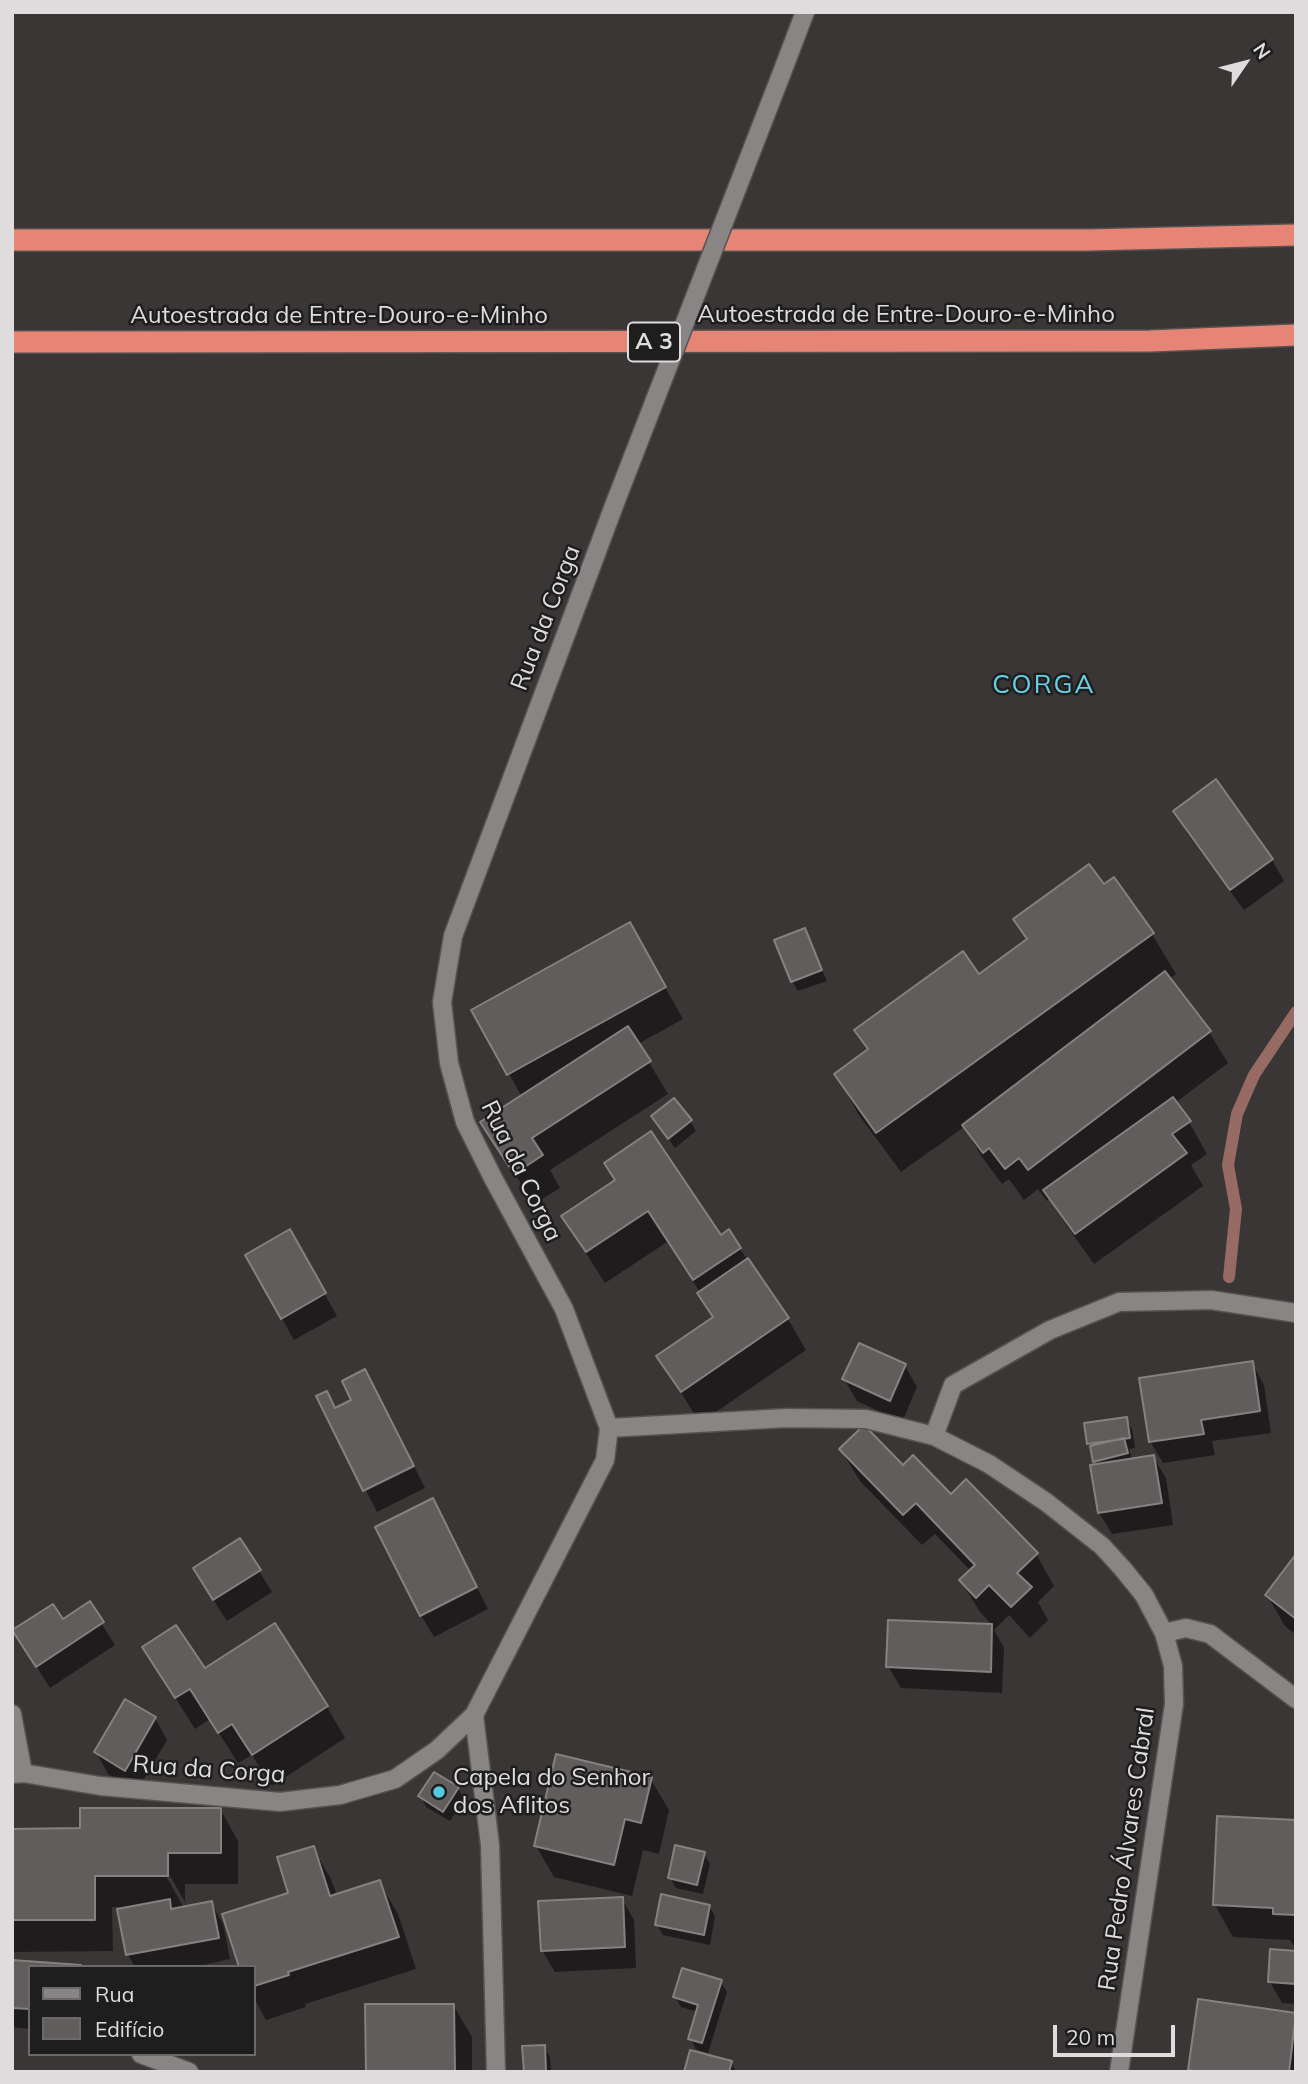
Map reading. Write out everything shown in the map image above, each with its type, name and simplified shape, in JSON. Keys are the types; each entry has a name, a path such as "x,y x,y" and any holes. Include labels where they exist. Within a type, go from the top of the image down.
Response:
{"highway":[{"path":"12,240 1088,240 1296,235"},
{"name":"Autoestrada de Entre-Douro-e-Minho","path":"12,342 1150,341 1296,335"}],"street":[{"name":"Rua da Corga","path":"18,1773 100,1786 280,1802 340,1795 395,1779 437,1750 474,1714 605,1460 609,1428 564,1308 465,1122 449,1063 442,1002 453,936 615,503 805,12"},
{"path":"934,1436 953,1385 1049,1330 1119,1302 1211,1300 1296,1313"},
{"name":"Rua Pedro Álvares Cabral","path":"609,1428 787,1418 866,1419 934,1436 989,1464 1046,1503 1102,1546 1144,1595 1164,1633 1173,1666 1174,1704 1119,2072"},
{"path":"1164,1633 1186,1628 1210,1634 1296,1699"},
{"path":"12,1714 18,1773"},
{"path":"474,1714 490,1845 496,2072"},
{"path":"146,2056 189,2072"}],"building":[{"path":"1216,779 1273,859 1230,890 1173,811"},
{"path":"1089,864 1104,884 1114,877 1154,933 876,1133 834,1074 868,1049 854,1030 963,951 979,974 1027,939 1013,919"},
{"path":"630,922 666,987 507,1075 471,1010"},
{"path":"805,928 822,970 791,982 774,940"},
{"path":"1165,971 1211,1031 1028,1170 1019,1158 1005,1169 989,1148 983,1153 962,1125"},
{"path":"628,1026 651,1061 532,1138 543,1155 514,1174 480,1122"},
{"path":"1173,1097 1191,1121 1172,1134 1187,1153 1075,1234 1043,1190"},
{"path":"674,1098 692,1120 668,1139 651,1116"},
{"path":"651,1131 721,1235 729,1229 741,1248 693,1280 648,1211 586,1252 561,1216 615,1180 604,1163"},
{"path":"290,1229 326,1293 281,1319 245,1255"},
{"path":"748,1258 789,1318 681,1392 656,1356 713,1317 697,1293"},
{"path":"859,1343 906,1364 890,1401 842,1379"},
{"path":"1253,1361 1260,1411 1201,1420 1204,1434 1149,1442 1139,1378"},
{"path":"365,1369 414,1466 363,1491 316,1396 327,1391 335,1408 351,1400 342,1381"},
{"path":"1127,1417 1130,1438 1087,1444 1084,1423"},
{"path":"864,1425 903,1465 913,1455 951,1494 966,1479 1038,1553 1017,1573 1032,1587 1011,1607 989,1585 976,1598 959,1580 975,1565 916,1503 903,1515 839,1449"},
{"path":"1124,1438 1128,1453 1093,1462 1090,1446"},
{"path":"1154,1455 1162,1503 1098,1513 1090,1465"},
{"path":"433,1498 477,1587 420,1616 375,1527"},
{"path":"240,1538 261,1570 213,1600 193,1568"},
{"path":"1296,1554 1296,1619 1265,1595"},
{"path":"90,1601 104,1622 36,1667 12,1630 53,1604 63,1619"},
{"path":"888,1620 992,1624 991,1672 886,1667"},
{"path":"275,1623 328,1706 252,1755 232,1724 218,1733 190,1689 175,1698 142,1647 176,1625 205,1668"},
{"path":"125,1699 156,1717 125,1771 94,1752"},
{"path":"556,1754 652,1777 641,1823 625,1819 614,1865 534,1846"},
{"name":"Capela do Senhor dos Aflitos","path":"434,1772 459,1787 443,1812 418,1796"},
{"path":"80,1808 221,1808 221,1853 168,1853 168,1876 95,1876 95,1920 12,1920 12,1829 80,1828"},
{"path":"1217,1816 1296,1820 1296,1915 1273,1914 1273,1908 1213,1905"},
{"path":"675,1845 705,1852 697,1885 668,1878"},
{"path":"314,1846 330,1896 380,1880 399,1937 288,1972 289,1975 256,1985 256,1965 238,1965 222,1914 288,1893 277,1857"},
{"path":"661,1894 710,1905 704,1935 655,1925"},
{"path":"623,1897 625,1947 541,1951 538,1901"},
{"path":"170,1899 171,1909 212,1901 219,1938 126,1955 117,1909"},
{"path":"1270,1949 1296,1951 1296,1984 1268,1982"},
{"path":"12,1960 81,1965 28,1965 28,2009 12,2008"},
{"path":"682,1968 722,1980 702,2043 688,2039 698,2005 673,1997"},
{"path":"1198,1999 1296,2013 1289,2072 1188,2070"},
{"path":"365,2004 454,2004 455,2072 366,2072"},
{"path":"545,2045 546,2071 524,2072 522,2046"},
{"path":"690,2050 732,2061 729,2072 684,2072"}],"waterway":[{"path":"1229,1277 1236,1209 1228,1165 1237,1114 1254,1075 1296,1012"}],"place":[{"name":"Capela do Senhor dos Aflitos","path":"439,1792"}],"district":[{"name":"CORGA","path":"1044,685"}]}
